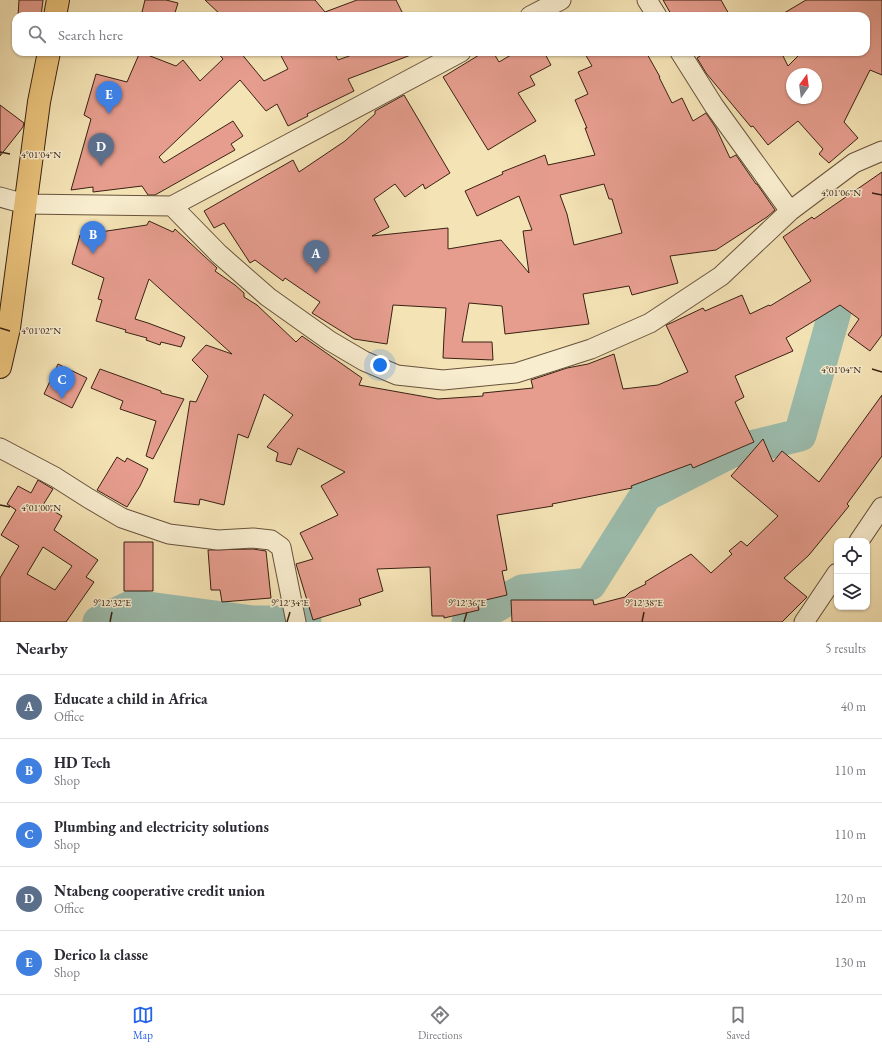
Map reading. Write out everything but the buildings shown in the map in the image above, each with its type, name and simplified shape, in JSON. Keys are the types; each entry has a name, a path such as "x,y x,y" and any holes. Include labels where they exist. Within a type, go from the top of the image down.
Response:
{"highway":[{"path":"56,12 58,0"},
{"path":"0,367 9,328 39,102 48,56"}],"street":[{"path":"538,12 560,0"},
{"path":"646,0 654,12"},
{"path":"0,197 25,204 172,206 453,56"},
{"path":"683,56 714,106 790,211"},
{"path":"172,206 219,254 268,297 330,341 364,361 397,375 443,380 516,373 591,349 650,323 721,276 790,211 854,163 882,151"},
{"path":"0,448 55,476 122,518 169,534 218,540 253,538 270,540 281,547 296,621"},
{"path":"861,538 882,507"},
{"path":"804,622 836,574"}],"waterway":[{"path":"468,622 522,591 590,584 646,495 730,452 800,435 843,283 882,261"},
{"path":"99,622 133,606 253,622 305,622"}],"place":[{"name":"Derico la classe","path":"109,114"},
{"name":"Ntabeng cooperative credit union","path":"101,166"},
{"name":"HD Tech","path":"93,254"},
{"name":"Educate a child in Africa","path":"316,273"},
{"name":"Plumbing and electricity solutions","path":"62,399"}]}
